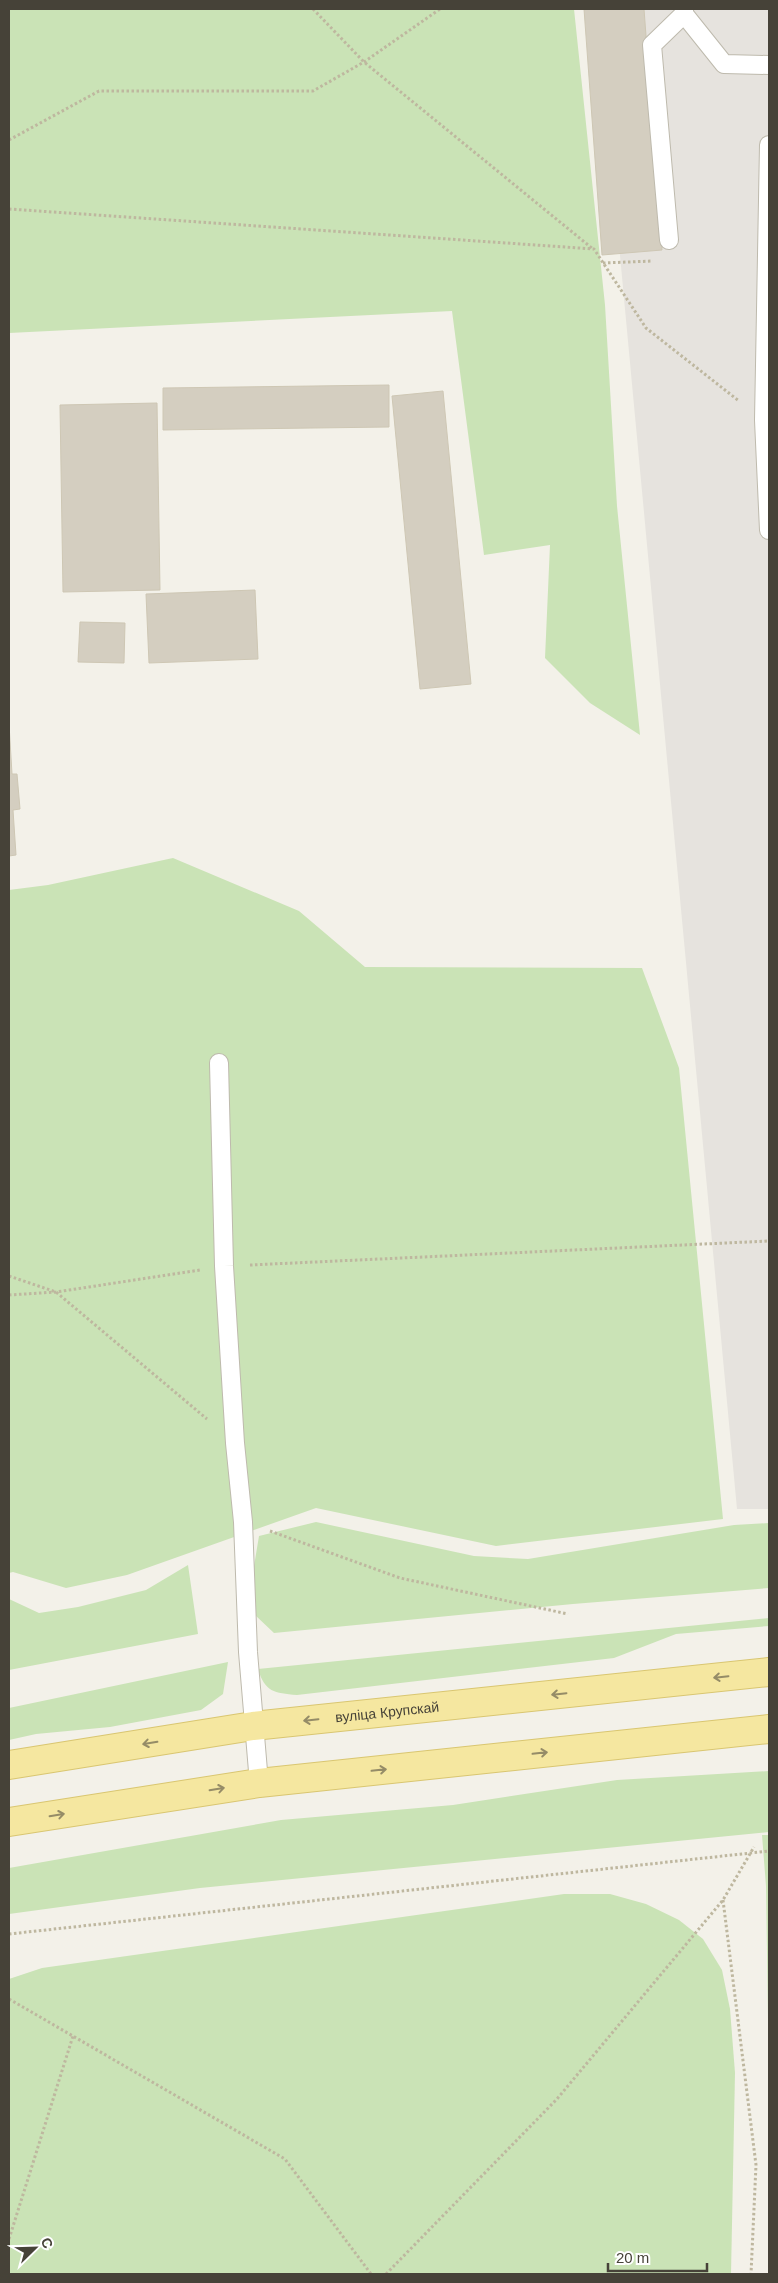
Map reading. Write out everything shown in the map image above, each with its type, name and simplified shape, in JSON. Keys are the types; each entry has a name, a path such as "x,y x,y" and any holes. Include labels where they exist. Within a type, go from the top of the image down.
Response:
{"main road":[{"name":"вуліца Крупскай","path":"9,1766 253,1726 769,1672"},
{"path":"9,1822 260,1782 769,1729"}],"lane":[{"path":"669,240 652,46 684,12 724,64 769,65"},
{"path":"769,144 764,420 769,530"},
{"path":"219,1063 224,1266 235,1443 243,1522 253,1726 260,1782"}],"path":[{"path":"313,9 364,62 594,249 646,328 764,420"},
{"path":"9,140 99,90 314,91 364,62 440,9"},
{"path":"9,209 594,249"},
{"path":"603,263 667,260 669,240"},
{"path":"9,1294 56,1292 224,1266 769,1241"},
{"path":"9,1276 56,1292 235,1443"},
{"path":"243,1522 400,1578 568,1614"},
{"path":"386,2274 557,2099 723,1900 753,1853 754,1848"},
{"path":"9,1934 769,1851"},
{"path":"723,1900 756,2165 752,2274"},
{"path":"9,1999 285,2159 371,2274"},
{"path":"9,2239 73,2036"}],"shaded area":[{"path":"597,9 769,9 769,1509 737,1509"}],"green space":[{"path":"9,9 574,9 605,305 617,506 640,735 590,703 545,658 550,545 484,555 452,311 9,333"},
{"path":"173,858 299,911 365,967 642,968 679,1068 723,1519 496,1546 316,1508 127,1575 66,1588 13,1572 9,1573 9,890 48,885"},
{"path":"316,1522 474,1556 528,1559 734,1525 769,1523 769,1588 573,1604 274,1633 255,1615 253,1572 259,1536"},
{"path":"188,1565 198,1634 9,1670 9,1599 39,1613 78,1607 146,1590"},
{"path":"769,1618 769,1626 676,1634 614,1658 297,1695 276,1692 267,1687 258,1669"},
{"path":"228,1662 223,1694 201,1710 110,1727 36,1734 9,1740 9,1708"},
{"path":"769,1771 769,1832 200,1888 9,1914 9,1868 281,1820 453,1805 617,1780"},
{"path":"762,1835 769,1835 769,2087 766,1886"},
{"path":"564,1894 610,1894 646,1904 679,1920 703,1939 722,1970 730,2009 735,2073 731,2274 9,2274 9,1979 42,1968"}],"building":[{"path":"584,9 644,9 662,250 602,255"},
{"path":"389,385 389,427 163,430 163,388"},
{"path":"443,391 471,684 420,689 392,396"},
{"path":"157,403 160,590 63,592 60,405"},
{"path":"255,590 258,659 149,663 146,594"},
{"path":"80,622 125,623 124,663 78,662"},
{"path":"9,724 12,774 17,774 20,809 13,810 16,855 9,856"}]}
